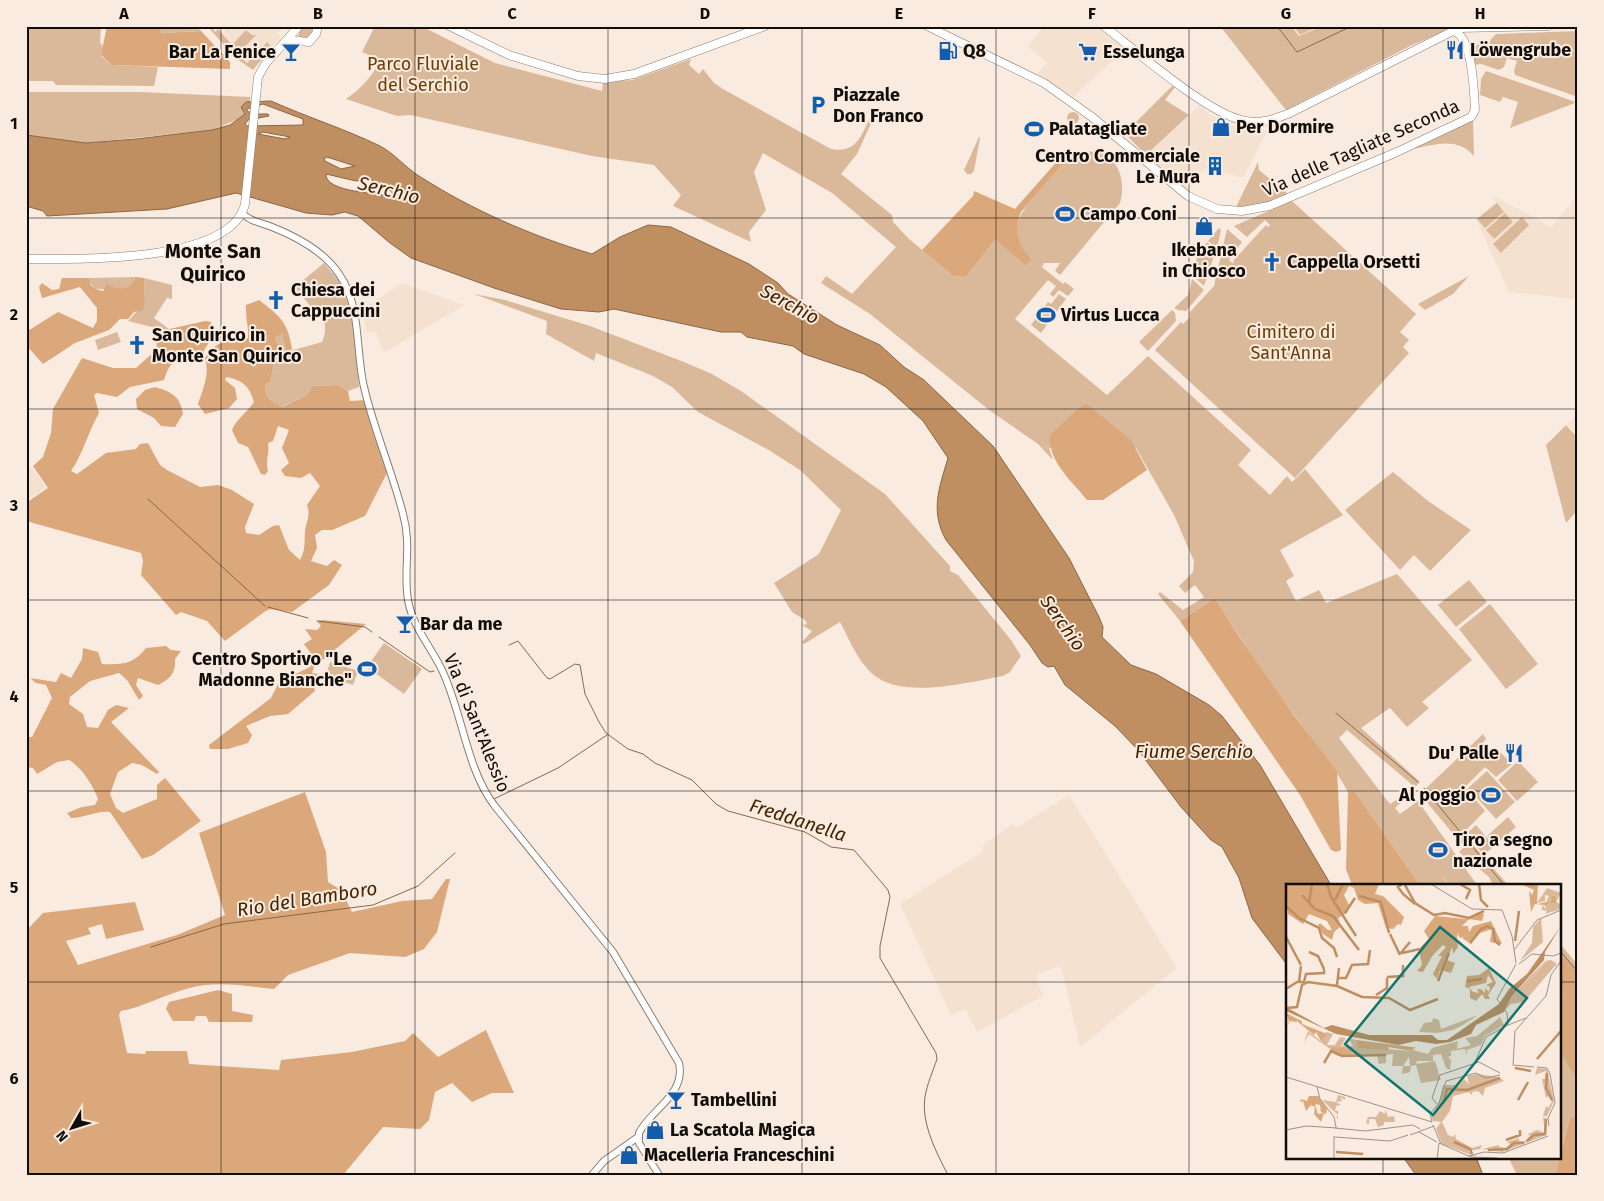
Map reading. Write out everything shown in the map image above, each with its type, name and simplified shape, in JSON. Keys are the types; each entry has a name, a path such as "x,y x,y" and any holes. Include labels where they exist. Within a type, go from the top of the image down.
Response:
{"main road":[{"path":"449,26 500,52 588,78 605,79 627,76 687,56 764,26"},
{"name":"Via delle Tagliate Seconda","path":"927,26 1004,62 1060,93 1188,196 1209,207 1224,210 1246,210 1269,206 1461,124 1471,117 1475,110 1467,48"},
{"path":"1104,26 1202,100 1230,116 1254,122 1274,119 1290,112 1462,27 1549,26"},
{"path":"287,40 309,42 318,27"},
{"path":"1467,48 1471,32 1484,27"},
{"path":"298,28 298,41"},
{"path":"26,259 119,258 197,245 230,225 242,212 245,199 256,89 261,69 298,28"},
{"path":"1452,31 1461,35 1467,48"}],"street":[{"name":"Via di Sant'Alessio","path":"242,212 255,222 303,242 324,256 333,265 346,285 356,318 364,387 404,514 408,539 408,600 416,623 450,688 480,780 494,805 613,952 679,1063 680,1077 675,1090 641,1128 638,1137"},
{"path":"592,1175 604,1161 638,1137 639,1143 659,1175"}],"shaded area":[{"path":"107,26 158,26 162,33 201,31 230,62 230,69 112,65 101,55"},
{"path":"228,26 286,26 277,33 281,36 272,47 270,43 267,44 248,64 238,54 256,35 232,45 222,36"},
{"path":"1044,26 1097,26 1127,48 1078,92 1075,98 1037,74 1047,63 1028,46"},
{"path":"1200,105 1209,114 1249,132 1267,131 1243,178 1219,171 1214,176 1205,168 1185,189 1146,155"},
{"path":"1060,158 1065,161 1021,212 1017,225 1018,238 1023,249 1032,259 1026,266 995,240 966,277 953,276 922,250 973,196 974,191 1015,209"},
{"path":"1492,195 1551,227 1578,195 1578,299 1509,292 1476,219 1496,202"},
{"path":"135,277 144,278 145,302 142,311 134,312 128,319 120,319 109,330 75,343 43,364 26,345 26,332 58,312 93,328 97,321 97,308 80,287 42,298 39,287 42,283 52,290 59,289 62,278 90,278 91,286 103,291 107,284 120,289 128,287"},
{"path":"402,283 464,305 384,353 376,332 367,333 362,310"},
{"path":"259,300 282,320 288,332 292,349 286,352 282,333 275,338 278,344 270,383 265,384 269,398 282,407 307,395 312,386 338,385 348,391 350,401 367,400 387,473 365,516 332,530 322,530 315,535 317,548 311,561 327,566 334,560 342,565 329,585 292,612 270,609 264,612 225,641 207,621 181,612 176,615 141,575 143,561 141,553 26,521 26,503 48,488 33,466 43,457 51,433 53,409 82,358 113,368 136,368 157,349 156,332 205,321 211,322 211,339 200,357 176,361 169,367 164,380 130,387 117,397 97,393 94,395 99,413 71,471 77,474 106,453 136,449 140,444 148,443 160,465 167,470 200,487 218,485 232,490 254,504 245,527 246,533 259,535 273,526 279,525 289,550 300,560 304,549 308,515 307,505 320,486 310,473 301,478 285,476 281,470 289,463 282,448 289,430 278,426 273,441 268,443 268,471 265,475 261,474 248,447 238,443 232,430 254,402 247,388 241,382 226,377 225,380 235,388 237,399 229,408 205,414 198,404 207,370 205,358 220,343 248,338 246,305"},
{"path":"155,387 171,393 180,403 183,414 175,427 161,426 154,418 137,409 136,399 145,390"},
{"path":"1087,404 1131,440 1147,470 1103,500 1087,500 1062,470 1050,445 1050,435 1079,408"},
{"path":"1578,413 1578,435 1567,424"},
{"path":"31,467 47,488 26,501 26,472"},
{"path":"1215,598 1238,635 1296,718 1337,771 1341,850 1336,852 1331,850 1300,795 1180,621"},
{"path":"317,621 366,624 314,667 312,673 323,675 324,679 313,682 315,691 288,714 270,716 246,726 252,735 248,743 228,749 210,749 209,745 271,698 279,682 310,667 315,659 304,644 312,639 305,629 317,630 321,626"},
{"path":"166,646 171,650 181,651 175,659 173,672 169,678 158,685 138,678 136,685 143,696 139,700 127,680 119,673 90,681 70,697 69,704 83,714 87,727 98,728 108,710 116,705 129,708 111,722 159,772 157,774 142,765 132,763 118,772 110,794 116,808 123,813 157,799 157,785 165,778 201,821 153,855 142,859 110,812 71,818 67,813 82,807 95,805 98,799 86,777 74,763 69,760 57,762 37,774 33,768 26,767 26,737 32,737 52,698 46,685 36,683 30,678 56,682 61,673 71,678 82,659 83,648 98,652 102,664 116,664 132,660 146,648"},
{"path":"305,792 326,852 328,882 341,890 352,912 402,901 432,899 446,879 450,879 437,932 424,949 405,957 350,953 288,975 274,989 230,984 197,986 121,1011 119,1015 127,1053 145,1054 146,1051 187,1051 189,1064 279,1070 281,1060 352,1052 405,1041 413,1033 438,1057 486,1030 514,1093 492,1093 472,1102 452,1083 435,1092 429,1120 420,1129 383,1127 343,1175 26,1175 26,931 43,913 135,902 144,930 106,939 102,924 88,928 91,934 66,941 78,965 177,935 225,915 199,833"},
{"path":"1348,792 1355,792 1419,884 1352,884 1346,869"},
{"path":"1069,795 1177,968 1080,1047 1061,966 1036,975 1043,996 977,1032 965,1009 951,1015 900,904 983,851 983,845 1013,824 1016,828"},
{"path":"1565,957 1578,971 1578,1079 1562,1055 1562,959"},
{"path":"218,990 232,994 232,1011 253,1015 252,1022 209,1022 206,1016 196,1016 194,1021 173,1021 166,1009 169,1002"},
{"path":"1578,1115 1578,1175 1555,1175 1559,1158 1562,1158 1562,1148 1570,1118"}],"green space":[{"path":"26,26 101,26 100,43 103,46 101,56 112,65 158,67 154,86 56,85 53,81 26,81"},
{"path":"158,26 196,26 201,31 162,33"},
{"path":"207,26 211,26 215,32 218,29 232,45 246,30 252,35 256,35 238,54 247,63 267,42 272,47 253,70 237,59"},
{"path":"304,26 314,26 310,38 299,37 299,31"},
{"name":"Parco Fluviale del Serchio","path":"375,26 421,26 495,63 602,91 603,82 632,80 691,59 689,65 699,74 703,69 714,83 723,89 831,149 846,149 852,146 860,138 870,118 873,119 857,154 841,174 892,215 893,222 908,238 953,276 966,277 995,240 1026,266 1032,259 1022,248 1017,238 1019,219 1024,209 1058,167 1069,157 1086,152 1097,152 1106,156 1119,170 1122,180 1120,203 1060,275 1055,271 1060,263 1044,263 1042,267 1063,284 1065,282 1074,289 1068,296 1059,290 1053,297 1050,294 1056,286 1048,280 1015,319 1107,395 1148,356 1251,450 1238,465 1270,495 1287,476 1292,482 1305,469 1343,515 1280,550 1294,576 1286,581 1296,601 1319,590 1326,603 1397,574 1472,660 1422,702 1429,708 1407,727 1390,708 1361,728 1420,782 1415,787 1347,730 1339,738 1390,804 1407,793 1408,796 1395,808 1400,814 1418,801 1476,884 1448,884 1440,873 1447,884 1419,884 1355,792 1348,792 1254,658 1215,598 1180,621 1158,594 1160,592 1183,610 1204,597 1195,585 1185,593 1179,586 1193,572 1194,561 1174,515 1136,448 1049,448 1053,460 1038,444 989,410 870,314 821,283 826,276 852,294 896,247 832,193 763,153 754,172 766,210 749,232 751,242 673,206 681,195 654,165 592,156 411,115 397,116 346,99 366,82 381,60 362,52"},
{"path":"1220,26 1291,26 1299,36 1322,26 1457,26 1410,46 1286,110"},
{"path":"1293,26 1319,26 1300,35"},
{"path":"1578,31 1578,97 1515,75 1514,71 1517,61 1507,58 1504,67 1499,70 1481,64 1473,65 1473,50 1478,44 1483,49 1488,48 1491,39 1496,34"},
{"path":"1486,71 1575,103 1510,128 1518,102 1503,97 1500,102 1480,95 1481,79"},
{"path":"1172,86 1176,86 1165,100 1189,115 1146,155 1126,135 1131,127"},
{"path":"26,92 140,92 250,97 250,102 246,102 245,114 241,118 212,130 86,143 26,135"},
{"path":"1073,112 1079,118 1073,124 1067,118"},
{"path":"1473,119 1474,156 1460,146 1453,144 1437,144 1412,149"},
{"path":"979,137 974,171 971,174 967,174 964,170"},
{"path":"1258,162 1259,170 1289,195 1261,205 1236,207"},
{"name":"Cimitero di Sant'Anna","path":"1292,201 1416,314 1400,332 1409,340 1403,347 1409,353 1295,478 1155,350 1181,322 1183,324 1190,317 1189,313 1214,286 1227,229 1242,242 1229,260 1234,264 1233,261 1266,225 1268,227 1270,225 1265,220 1247,237 1234,226"},
{"path":"1497,203 1504,212 1485,228 1477,219"},
{"path":"1505,213 1513,222 1494,239 1486,230"},
{"path":"1522,217 1529,225 1501,253 1493,244"},
{"path":"1219,228 1221,230 1217,248 1208,241"},
{"path":"1207,242 1216,250 1204,286 1192,275 1197,258"},
{"path":"324,263 341,283 352,315 359,387 348,391 338,385 312,386 307,395 281,407 269,398 265,388 265,384 270,383 278,344 275,338 282,332 286,352 322,342 325,330 321,314 319,310 312,308 295,287"},
{"path":"1469,276 1453,294 1425,310 1418,304"},
{"path":"135,277 134,283 130,288 122,289 94,288 89,281 90,278"},
{"path":"144,278 172,285 172,299 167,298 154,318 169,329 156,332 156,328 128,321 145,303"},
{"path":"1192,279 1204,290 1186,311 1174,308 1188,295"},
{"path":"474,294 505,300 590,326 712,374 741,391 885,494 950,566 950,571 958,575 1011,640 1021,656 1010,672 1003,676 957,685 922,688 891,684 871,673 856,652 840,622 804,644 802,642 812,631 802,625 807,624 805,620 792,612 774,583 819,554 841,510 800,470 767,449 698,412 672,387 653,376 596,353 594,361 546,334 547,321"},
{"name":"Virtus Lucca","path":"1059,294 1066,299 1041,333 1031,325 1048,302 1051,304"},
{"path":"1172,310 1175,313 1176,321 1148,351 1139,342"},
{"path":"117,332 121,342 98,350 95,340"},
{"path":"1566,425 1578,438 1578,510 1566,523 1546,445"},
{"path":"1393,472 1428,501 1471,530 1430,571 1414,555 1400,570 1345,510"},
{"path":"1469,580 1487,602 1456,627 1438,605"},
{"path":"1490,604 1538,664 1506,689 1459,629"},
{"path":"384,643 422,669 404,694 367,667"},
{"path":"330,662 358,671 353,685 326,676"},
{"path":"1483,734 1486,739 1478,749 1478,757 1482,759 1496,748 1512,764 1496,777 1485,767 1465,787 1485,811 1463,833 1507,884 1492,884 1489,877 1459,852 1464,847 1420,794"},
{"path":"1518,761 1538,782 1517,801 1498,780"},
{"path":"1487,771 1515,802 1496,819 1468,788"},
{"name":"Al poggio","path":"1508,817 1516,827 1495,845 1487,836"},
{"name":"Al poggio","path":"1476,825 1494,846 1484,855 1466,834"},
{"path":"1562,946 1578,965 1578,1115 1570,1118 1562,1148"},
{"path":"1508,1158 1560,1158 1555,1175 1517,1175"}],"water":[{"path":"271,101 367,140 385,149 419,176 481,211 547,239 592,254 620,237 648,225 671,227 749,264 778,283 788,294 837,325 880,345 904,367 924,380 993,446 1069,558 1099,617 1103,627 1102,637 1131,665 1156,674 1209,705 1222,716 1260,765 1330,884 1286,884 1286,963 1252,918 1239,878 1222,847 1211,840 1181,807 1138,750 1115,726 1065,685 1054,666 1048,667 1042,663 1030,645 946,540 938,519 937,509 939,489 948,458 923,421 886,387 864,374 804,354 793,346 747,337 741,332 721,332 614,309 599,312 561,309 494,288 411,258 358,216 345,212 332,215 306,213 236,193 167,209 47,216 43,211 26,206 26,135 86,143 212,130 230,125 245,114 241,107 246,102","holes":["263,104 303,119 303,125 247,126 245,124 248,120 269,116 268,114 254,114 247,111 247,109","263,132 290,137 285,139 258,134","327,157 355,166 341,169 325,161 324,159","326,174 356,181 370,179 391,191 395,197 344,189 334,185 328,180"]},
{"path":"1404,1158 1476,1158 1483,1175 1416,1175"}],"waterway":[{"path":"1277,26 1297,52 1352,26"},
{"path":"148,499 265,606"},
{"path":"268,607 308,618"},
{"path":"317,621 365,627 372,632"},
{"path":"379,637 430,672 434,671"},
{"name":"Freddanella","path":"509,645 518,641 547,678 550,679 575,664 580,665 585,694 599,722 606,733 628,749 643,754 655,763 692,780 716,804 728,811 805,832 831,847 854,850 888,890 890,897 880,946 880,958 936,1053 937,1059 929,1082 924,1107 930,1137 948,1175"},
{"path":"1336,713 1418,782"},
{"name":"Rio del Bamboro","path":"494,799 558,768 607,735"},
{"path":"1424,788 1503,884"},
{"name":"Rio del Bamboro","path":"151,947 224,924 373,905 418,886 455,853"},
{"path":"1562,953 1578,972"}],"place":[{"name":"Löwengrube","path":"1455,50"},
{"name":"Q8","path":"948,51"},
{"name":"Bar La Fenice","path":"291,52"},
{"name":"Esselunga","path":"1088,52"},
{"name":"Piazzale Don Franco","path":"818,105"},
{"name":"Per Dormire","path":"1221,127"},
{"name":"Palatagliate","path":"1034,129"},
{"name":"Centro Commerciale Le Mura","path":"1215,166"},
{"name":"Campo Coni","path":"1065,214"},
{"name":"Ikebana in Chiosco","path":"1204,226"},
{"name":"Cappella Orsetti","path":"1272,262"},
{"name":"Chiesa dei Cappuccini","path":"276,300"},
{"name":"Virtus Lucca","path":"1046,315"},
{"name":"San Quirico in Monte San Quirico","path":"137,345"},
{"name":"Bar da me","path":"405,624"},
{"name":"Centro Sportivo \"Le Madonne Bianche\"","path":"367,669"},
{"name":"Du' Palle","path":"1514,753"},
{"name":"Al poggio","path":"1491,795"},
{"name":"Tiro a segno nazionale","path":"1438,850"},
{"name":"Tambellini","path":"676,1100"},
{"name":"La Scatola Magica","path":"655,1130"},
{"name":"Macelleria Franceschini","path":"629,1155"}],"district":[{"name":"Monte San Quirico","path":"213,262"}],"water label":[{"name":"Serchio","path":"389,190"},
{"name":"Serchio","path":"790,304"},
{"name":"Serchio","path":"1063,623"},
{"name":"Fiume Serchio","path":"1194,751"}]}
